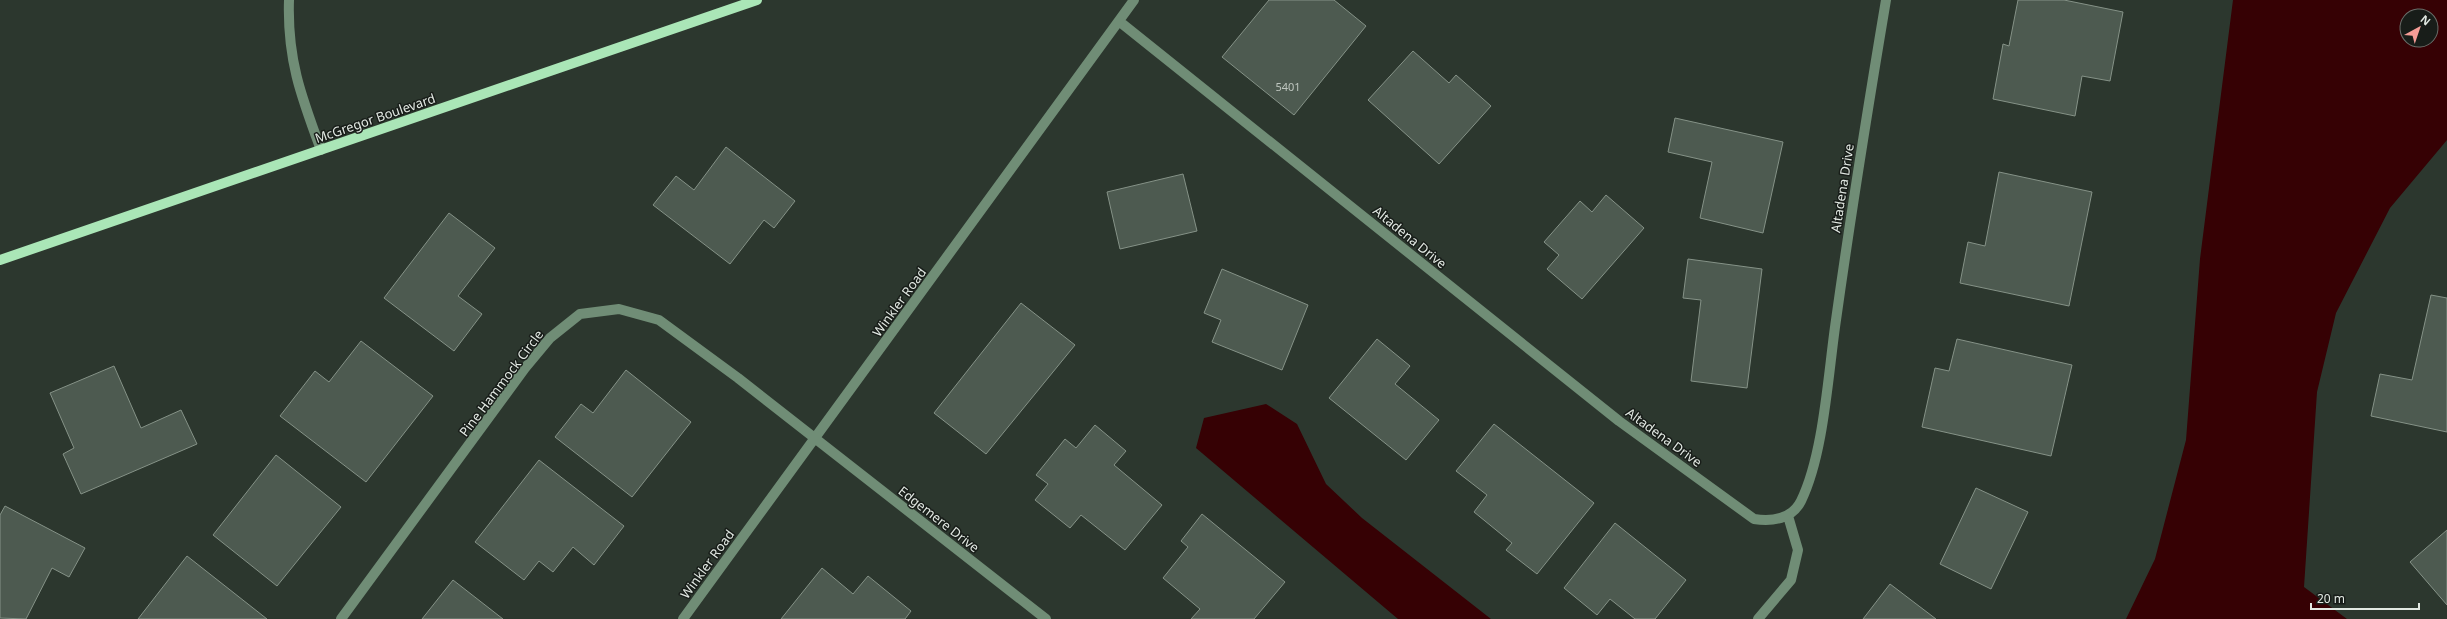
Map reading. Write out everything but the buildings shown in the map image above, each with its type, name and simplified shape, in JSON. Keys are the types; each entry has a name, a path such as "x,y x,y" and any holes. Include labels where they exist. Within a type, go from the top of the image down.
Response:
{"main road":[{"name":"McGregor Boulevard","path":"0,260 757,0"}],"street":[{"path":"289,0 288,30 291,59 300,96 321,150"},
{"name":"Winkler Road","path":"683,619 1120,22 1134,0"},
{"name":"Altadena Drive","path":"1120,22 1619,421 1754,520 1767,521 1788,516 1800,502 1816,456 1853,201 1886,0"},
{"name":"Pine Hammock Circle","path":"341,619 525,368 550,338 580,314 619,309 659,320 738,378 815,438"},
{"name":"Edgemere Drive","path":"815,438 1046,619"},
{"path":"1758,619 1791,580 1798,550 1788,516"}],"shaded area":[{"path":"2233,0 2447,0 2447,140 2390,208 2336,313 2317,392 2304,587 2347,619 2126,619 2155,559 2186,440 2200,259"},
{"path":"1266,404 1297,424 1326,484 1362,518 1491,619 1398,619 1196,448 1204,418"}]}
